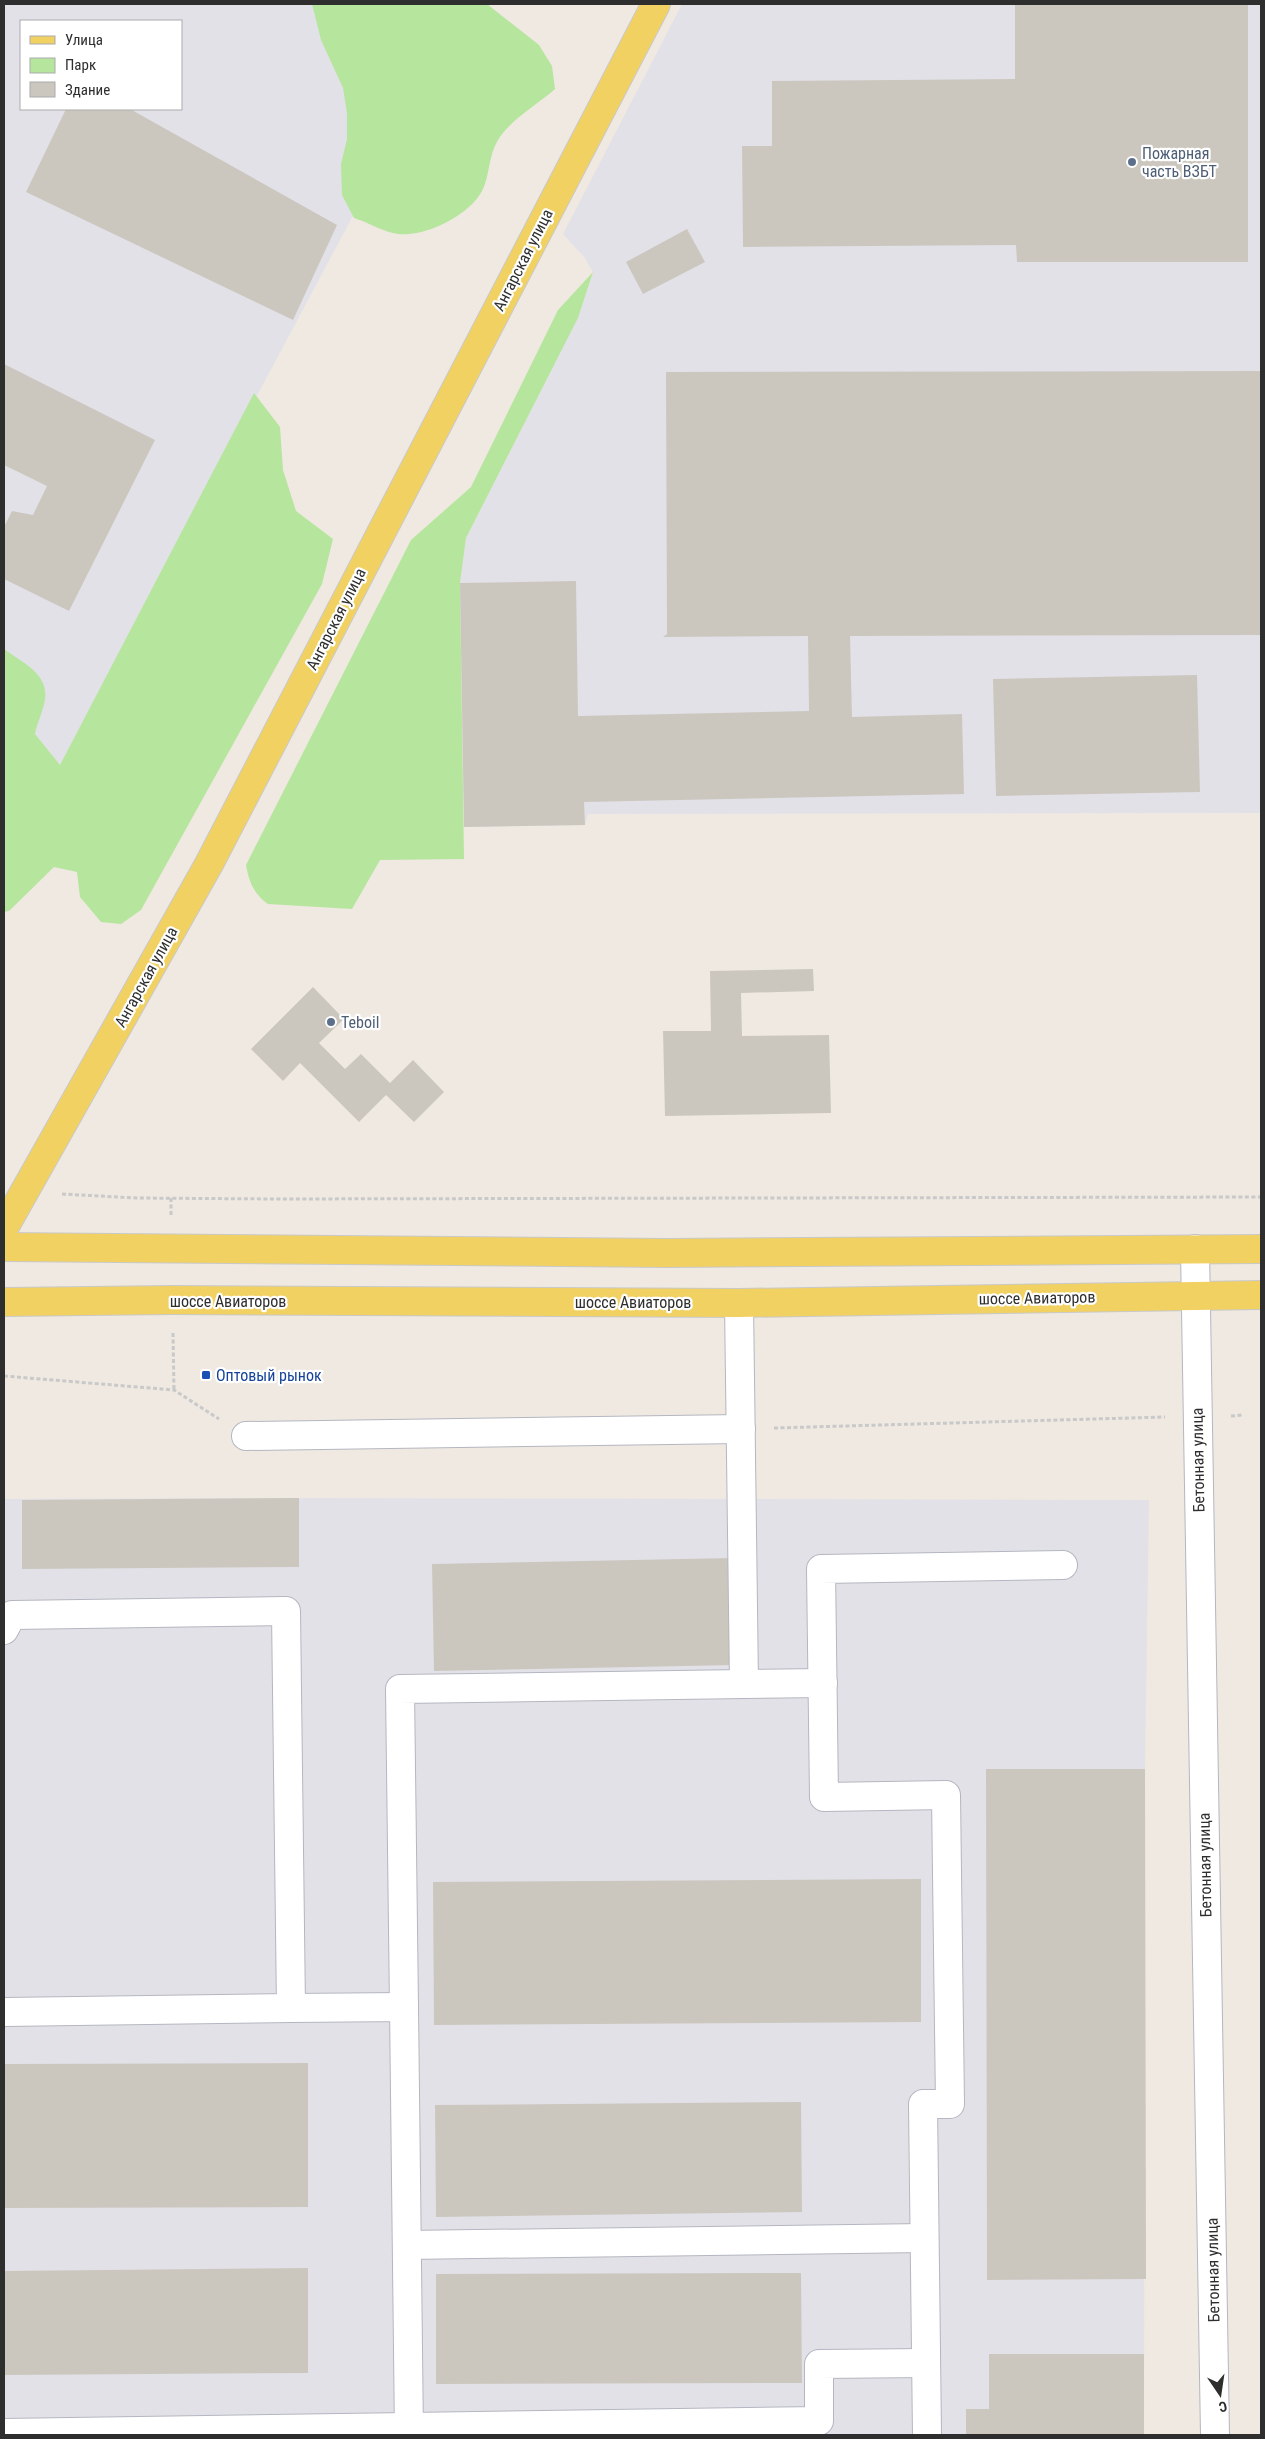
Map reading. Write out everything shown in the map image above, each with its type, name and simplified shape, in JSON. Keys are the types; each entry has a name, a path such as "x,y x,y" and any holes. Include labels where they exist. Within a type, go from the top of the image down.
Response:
{"main road":[{"name":"Ангарская улица","path":"4,1228 209,864 656,4"},
{"path":"4,1247 657,1253 1261,1249"},
{"name":"шоссе Авиаторов","path":"4,1302 172,1300 739,1303 1261,1295"}],"street":[{"name":"Бетонная улица","path":"1195,1249 1194,1296 1216,2435"},
{"path":"739,1303 744,1684"},
{"path":"246,1436 741,1429"},
{"path":"927,2435 923,2104 950,2104 946,1795 824,1797 821,1569 1063,1565"},
{"path":"4,1630 12,1614 286,1611 291,2008"},
{"path":"409,2431 400,1689 823,1683"},
{"path":"4,2012 404,2007"},
{"path":"407,2244 924,2238"},
{"path":"4,2433 409,2431 819,2422 819,2364 926,2363"}],"path":[{"path":"25,1192 136,1198 267,1199 1261,1197"},
{"path":"4,1376 174,1390 246,1436"},
{"path":"741,1429 1242,1415"}],"shaded area":[{"path":"4,4 466,4 60,765 4,749"},
{"path":"682,4 1261,4 1261,813 588,814 585,825 464,827 460,583 466,538 578,318 593,272 584,257 563,234"},
{"path":"4,1499 1149,1500 1145,1769 1144,2435 4,2435"}],"green space":[{"path":"312,4 487,4 539,45 552,66 555,89 503,132 492,153 485,185 476,200 467,209 443,224 417,233 404,234 383,230 354,218 342,195 341,164 347,139 347,113 343,88 321,40"},
{"path":"593,272 578,318 466,538 460,583 464,859 380,860 352,909 268,904 253,887 246,865 411,540 471,487 558,310"},
{"path":"254,393 280,427 283,470 296,511 333,539 322,584 141,910 121,924 101,922 80,897 77,872 54,867 9,911 4,912 4,649 34,671 44,685 44,704 35,734 60,765"}],"building":[{"path":"1015,4 1248,4 1248,262 1017,262 1016,245 743,247 742,146 772,146 772,81 1015,79"},
{"path":"66,110 132,110 337,225 293,320 26,192"},
{"path":"687,229 705,262 643,294 626,262"},
{"path":"4,364 155,440 69,611 4,579 4,527 12,511 33,515 47,486 4,465"},
{"path":"1261,371 1261,635 850,636 852,717 962,714 964,794 584,802 585,825 464,827 460,583 576,581 578,716 809,711 808,636 663,637 667,634 666,372"},
{"path":"1197,675 1200,792 996,796 993,679"},
{"path":"813,969 814,991 741,993 742,1036 829,1035 831,1113 665,1116 663,1031 711,1031 710,971"},
{"path":"313,987 344,1019 319,1043 345,1069 361,1054 390,1083 413,1060 444,1092 414,1122 386,1095 359,1122 300,1063 283,1081 251,1049"},
{"path":"299,1498 299,1567 22,1569 22,1500"},
{"path":"733,1558 735,1665 434,1671 432,1564"},
{"path":"986,1769 1145,1769 1146,2279 987,2280"},
{"path":"921,1879 921,2022 434,2025 433,1882"},
{"path":"308,2063 308,2207 4,2208 4,2064"},
{"path":"801,2102 802,2212 436,2217 435,2105"},
{"path":"308,2268 308,2373 4,2375 4,2271"},
{"path":"801,2273 802,2383 436,2384 436,2274"},
{"path":"989,2354 1144,2354 1144,2435 966,2435 966,2409 989,2409"}],"place":[{"name":"Пожарная часть ВЗБТ","path":"1132,162"},
{"name":"Teboil","path":"331,1022"},
{"name":"Оптовый рынок","path":"206,1375"}]}
